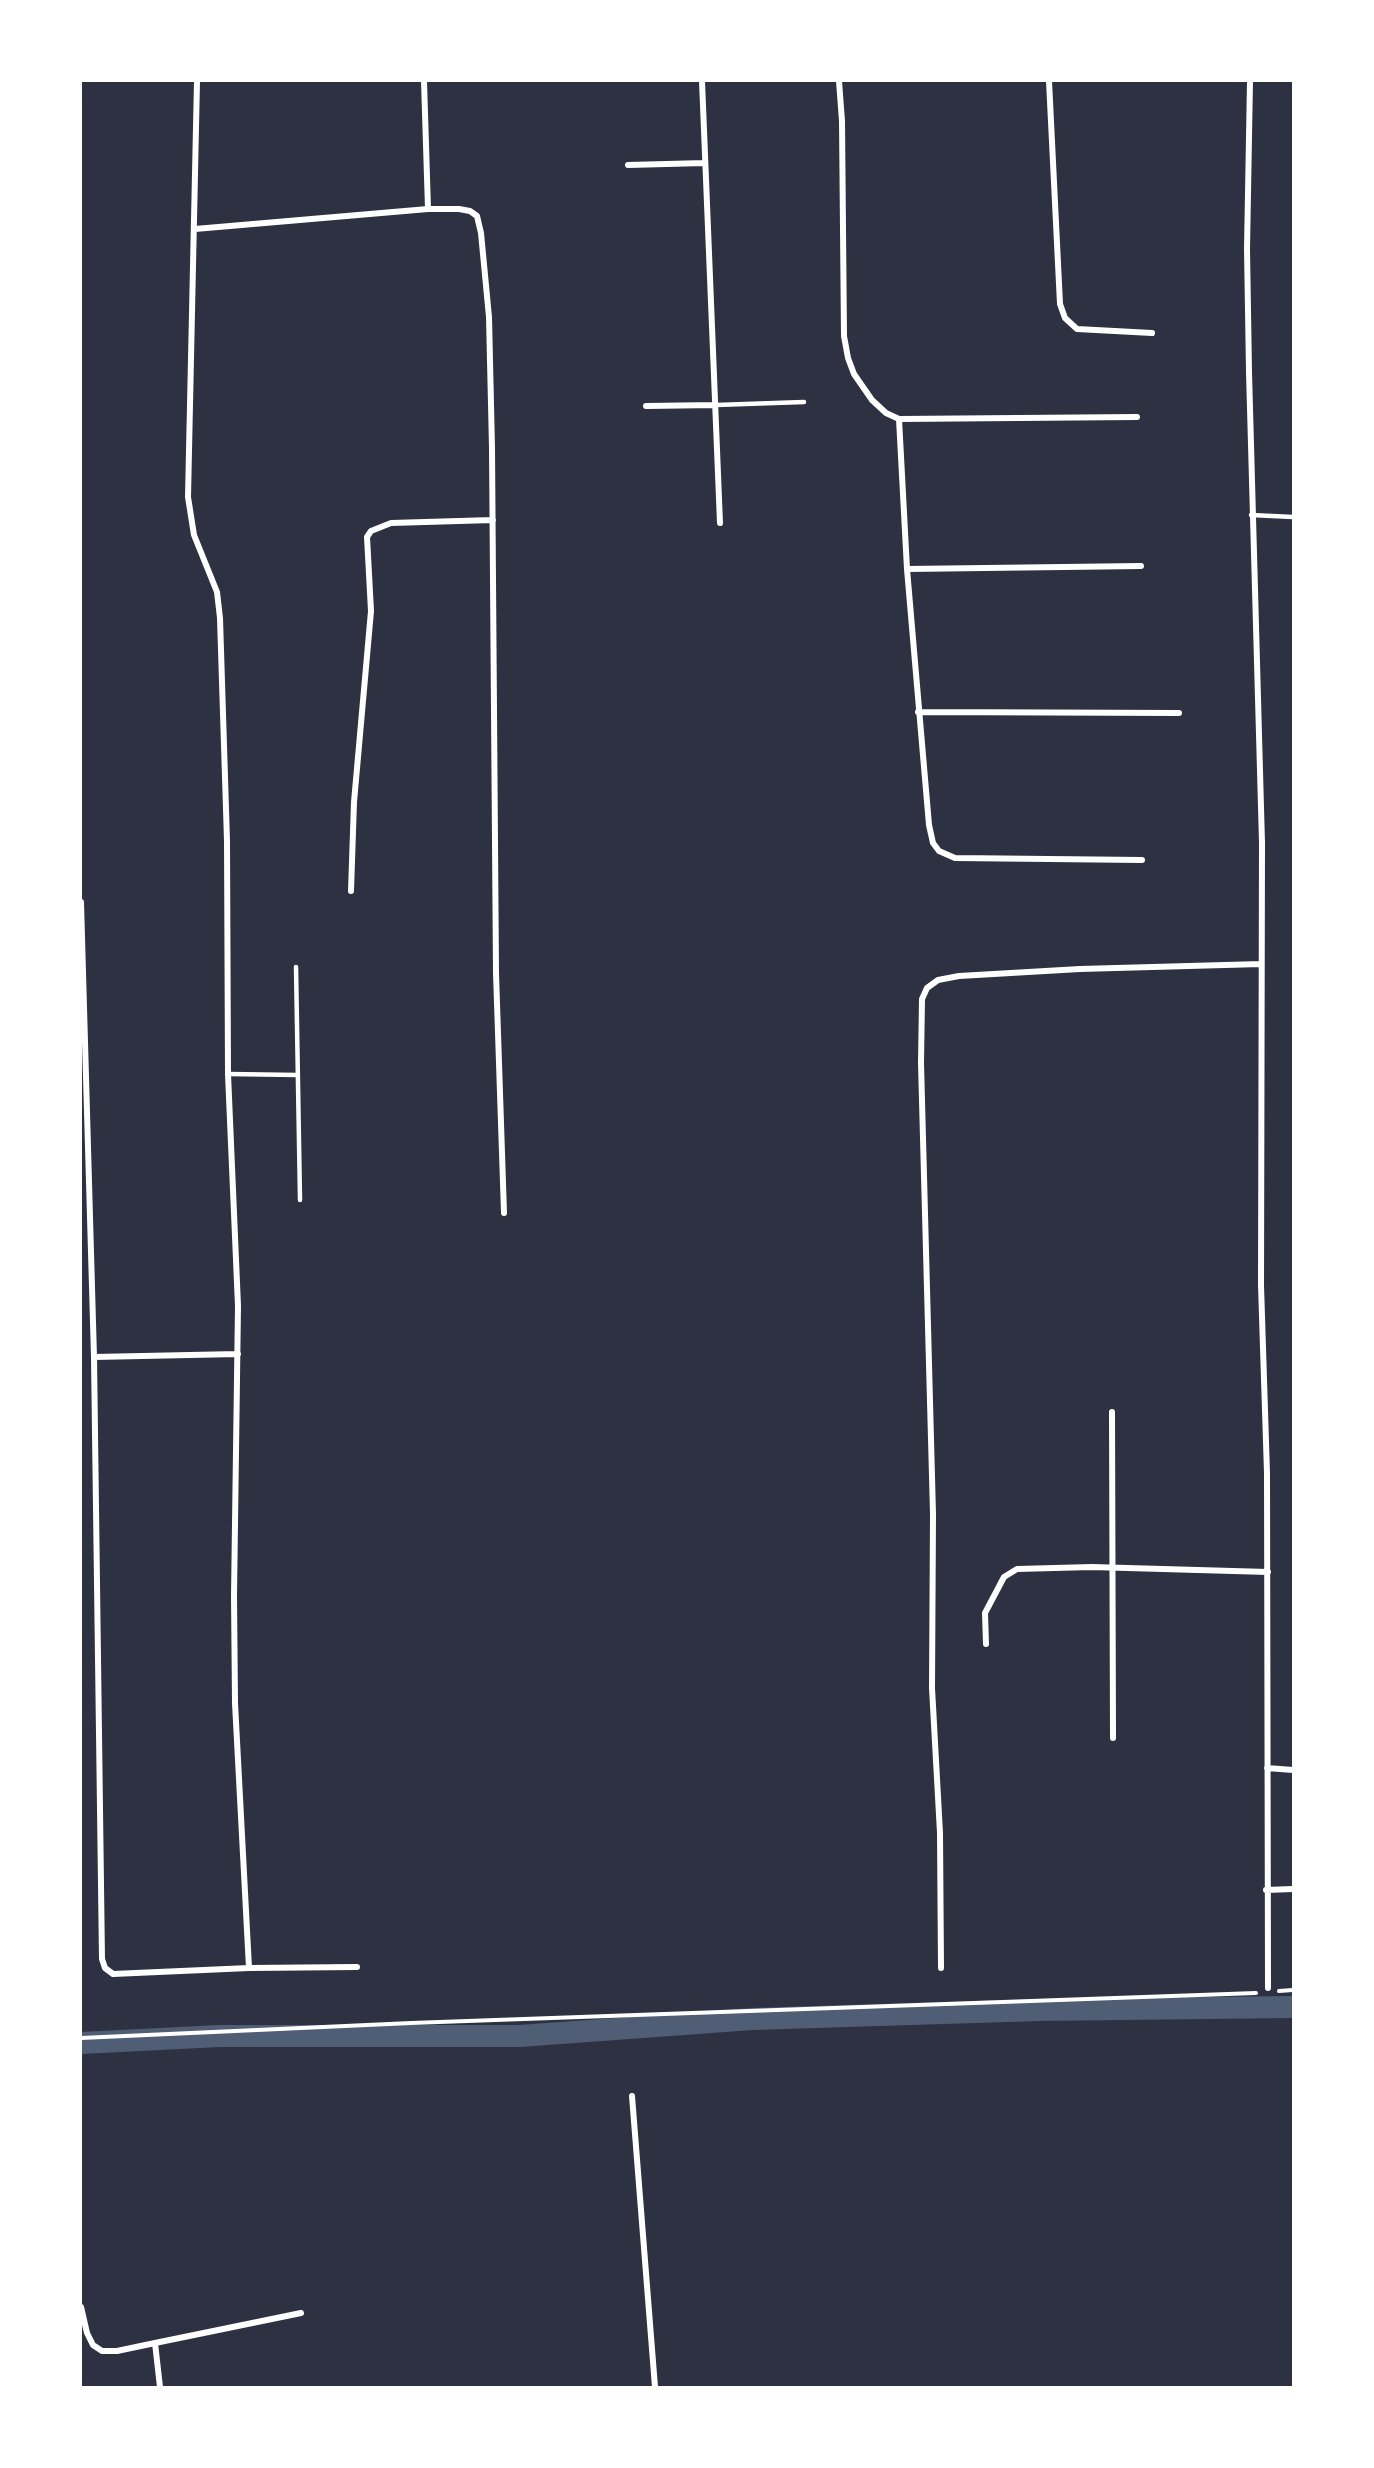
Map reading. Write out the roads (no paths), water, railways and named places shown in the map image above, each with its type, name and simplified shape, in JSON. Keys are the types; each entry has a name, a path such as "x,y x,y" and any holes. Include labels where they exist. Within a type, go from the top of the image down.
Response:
{"street":[{"path":"196,81 195,229 188,497 194,535 217,592 220,618 227,841 228,1074 238,1354 234,1596 235,1703 249,1968"},
{"path":"424,81 428,209"},
{"path":"702,81 720,523"},
{"path":"839,81 843,165 843,313 848,358 854,374 872,400 886,413 899,419 1137,417"},
{"path":"1049,81 1060,304 1065,318 1077,329 1152,333"},
{"path":"1250,81 1247,249 1251,515 1257,633 1262,843 1261,1285 1268,1572 1266,1768 1268,1965 1266,1990"},
{"path":"628,165 705,163"},
{"path":"195,229 428,209 470,211 477,216 481,233 489,317 493,520 496,973 504,1213"},
{"path":"646,406 716,405"},
{"path":"899,419 918,712 929,825 933,843 939,851 955,858 1142,860"},
{"path":"351,891 354,802 371,611 367,537 371,531 391,523 493,520"},
{"path":"907,569 1141,566"},
{"path":"918,712 1179,713"},
{"path":"81,902 94,1357 102,1959 105,1968 113,1974 249,1968 357,1967"},
{"path":"941,1968 940,1833 932,1688 933,1514 921,1085 922,999 927,988 938,980 959,976 1080,969 1261,964"},
{"path":"94,1357 238,1354"},
{"path":"1112,1412 1113,1738"},
{"path":"986,1644 985,1613 995,1590 1008,1574 1017,1569 1031,1567 1268,1572"},
{"path":"1266,1768 1293,1770"},
{"path":"1266,1890 1293,1888"},
{"path":"633,2096 655,2387"},
{"path":"81,2307 87,2333 93,2345 102,2351 117,2351 301,2313"},
{"path":"155,2343 160,2387"}],"lane":[{"path":"716,405 804,402"},
{"path":"1251,515 1293,517"},
{"path":"296,967 300,1200"},
{"path":"228,1074 298,1075"}],"waterway":[{"path":"81,2043 219,2036 520,2036 752,2019 1040,2010 1293,2007"}]}
